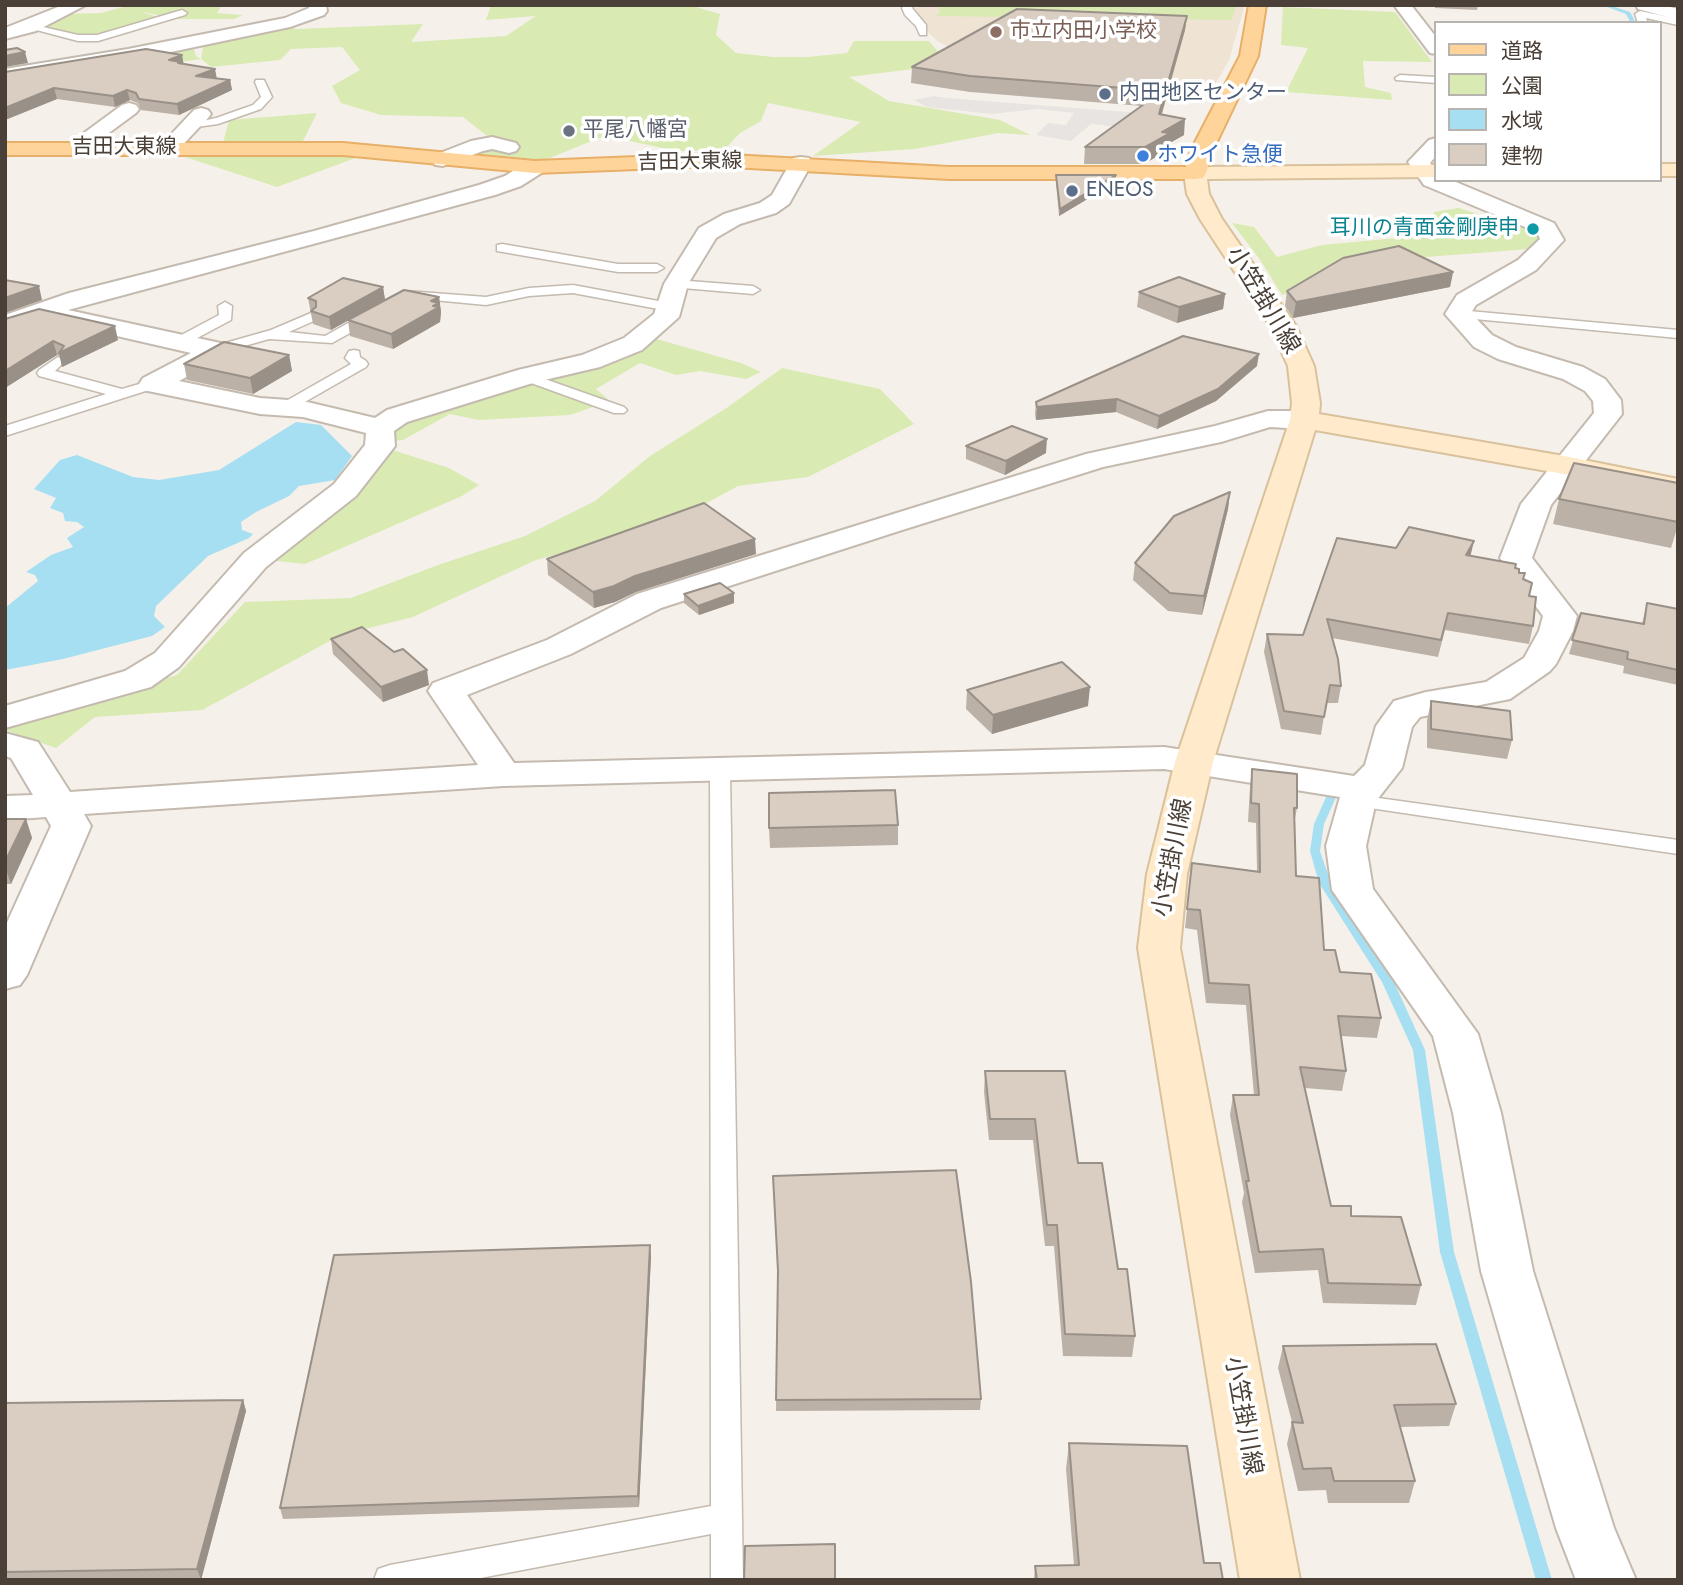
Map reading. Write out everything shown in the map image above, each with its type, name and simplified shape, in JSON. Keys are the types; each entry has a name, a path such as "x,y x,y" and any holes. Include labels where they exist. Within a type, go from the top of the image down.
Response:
{"main road":[{"path":"1258,5 1250,55 1202,150 1195,173 1431,171"},
{"name":"吉田大東線","path":"5,149 343,149 535,167 713,160 949,173 1195,173"},
{"name":"小笠掛川線","path":"1195,173 1198,194 1211,219 1283,326 1301,366 1306,403 1304,420 1194,762 1167,874 1159,948 1270,1580"},
{"path":"1304,420 1564,465 1678,488"}],"street":[{"path":"5,34 30,27 78,5"},
{"path":"5,75 128,55 290,22 318,11 317,5"},
{"path":"1402,5 1434,46"},
{"path":"1644,5 1678,15"},
{"path":"76,148 129,109"},
{"path":"169,148 196,120"},
{"path":"443,160 478,145 492,143 509,147"},
{"path":"1431,171 1419,162 1434,146"},
{"path":"153,384 260,406 303,409 380,428 397,416 526,376 592,361 633,344 666,317 671,282 707,233 732,219 768,208 781,200 801,163"},
{"path":"5,324 78,298 487,190 513,181 535,167"},
{"path":"1437,182 1546,228 1552,240 1527,265 1466,300 1458,314 1483,341 1507,353 1573,373 1595,385 1607,400 1608,414 1584,446 1564,465 1536,504 1516,558 1560,616 1556,631 1538,664 1497,691 1426,703 1407,709 1394,726 1383,768 1360,795 1346,846 1353,890 1455,1034 1477,1113 1507,1271 1585,1528 1606,1580"},
{"path":"42,312 216,350"},
{"path":"153,384 216,350"},
{"path":"503,775 446,691 558,647 649,601 888,524 1096,460 1221,433 1268,419 1304,420"},
{"path":"5,717 138,678 167,660 255,559 345,490 380,446 380,428"},
{"path":"5,744 25,750 71,826 5,975"},
{"path":"5,808 503,775 1164,758 1360,795"}],"lane":[{"path":"910,5 907,8 910,15 921,25 923,33"},
{"path":"30,27 78,38 98,38 182,13"},
{"path":"1642,21 1640,14 1678,22"},
{"path":"1401,78 1434,80"},
{"path":"196,120 218,121 257,107 267,97 260,82"},
{"path":"502,248 618,268 671,282"},
{"path":"636,257 671,282"},
{"path":"269,335 327,340 413,293 486,301 529,292 671,282 753,289"},
{"path":"179,342 226,317 225,306"},
{"path":"1458,314 1678,334"},
{"path":"216,350 269,335 311,317"},
{"path":"284,408 360,364 352,358 354,354"},
{"path":"58,361 44,373 122,394"},
{"path":"526,376 619,410"},
{"path":"5,431 153,384"},
{"path":"720,771 727,1580"},
{"path":"1360,795 1678,847"},
{"path":"390,1580 727,1517"}],"shaded area":[{"path":"918,5 1245,5 1229,60 1216,83 991,70 937,41 910,15"},
{"path":"933,96 1166,115 1147,130 1091,124 1071,141 1036,135 1048,123 1066,125 1074,113 1037,109 992,114 927,107 914,100"}],"green space":[{"path":"131,5 222,5 217,13 243,15 234,19 175,19 139,11 161,18 90,38 33,27 66,14 101,13"},
{"path":"491,5 689,5 720,14 716,35 736,53 807,57 847,53 854,41 929,41 946,61 913,69 849,77 889,101 1000,120 1030,135 998,133 915,149 813,156 861,122 768,103 761,121 740,133 724,150 677,151 625,140 599,138 545,160 466,153 491,139 463,117 381,115 341,103 332,86 360,70 342,47 291,49 280,60 211,67 201,59 204,41 282,24 296,29 423,24 411,42 506,36 536,16 486,20"},
{"path":"937,5 1237,5 1231,20 936,16 940,11"},
{"path":"1283,7 1395,12 1432,62 1363,61 1365,87 1391,93 1392,100 1286,92 1308,48 1281,45"},
{"path":"192,43 196,56 201,59 171,63 100,96 79,102 56,96"},
{"path":"317,113 302,143 223,143 229,120"},
{"path":"173,153 361,156 277,187"},
{"path":"1458,208 1482,215 1499,215 1535,231 1540,236 1530,249 1387,260 1282,295 1261,261 1232,223 1254,227 1277,257 1322,245 1451,233 1435,219 1434,212"},
{"path":"653,338 741,363 761,372 746,379 700,371 676,375 640,363 596,389 610,401 570,415 479,420 450,414 403,440 392,441 399,426"},
{"path":"782,368 880,389 914,424 808,477 738,486 666,525 536,560 413,617 341,635 202,710 95,717 56,748 5,730 5,727 177,675 245,602 351,598 525,536 595,501 650,456 728,407"},
{"path":"380,446 449,468 479,485 462,496 305,564 268,560"}],"water":[{"path":"296,422 321,425 352,456 335,480 299,486 289,496 241,522 242,530 253,534 249,538 208,556 156,606 154,616 165,627 152,636 63,659 5,670 5,608 38,581 35,575 26,572 51,555 73,547 67,538 84,527 77,522 65,521 63,513 50,508 56,498 34,489 60,460 77,455 133,477 159,480 219,470"}],"building":[{"path":"1017,9 1187,16 1159,114 1185,119 1162,132 1170,133 1145,147 1085,147 1162,91 970,76 912,67"},
{"path":"17,48 25,52 5,56 5,50"},
{"path":"146,49 182,55 169,60 181,62 178,63 215,69 196,76 230,80 177,104 139,99 136,93 127,90 113,96 54,88 5,108 5,72"},
{"path":"1056,175 1116,175 1060,209"},
{"path":"1399,246 1453,272 1296,302 1287,291 1343,258"},
{"path":"1179,277 1225,294 1179,307 1139,292"},
{"path":"343,278 383,287 329,317 311,311 316,307 316,301 308,298"},
{"path":"5,280 39,286 5,298"},
{"path":"404,290 439,297 431,301 439,303 433,306 439,307 391,334 348,320"},
{"path":"39,309 115,326 59,353 64,346 53,341 5,371 5,319"},
{"path":"1183,336 1259,354 1218,389 1159,416 1117,399 1037,407 1036,402"},
{"path":"224,342 289,355 250,378 184,364"},
{"path":"1012,426 1047,439 1006,461 966,446"},
{"path":"1574,463 1678,483 1678,522 1559,499"},
{"path":"1230,492 1204,596 1170,593 1135,563 1174,516"},
{"path":"704,503 755,539 635,576 593,592 547,559"},
{"path":"1409,527 1474,541 1466,555 1516,564 1515,568 1519,569 1519,573 1525,573 1523,579 1532,583 1529,596 1536,597 1533,626 1448,613 1441,640 1327,619 1338,659 1341,686 1330,685 1324,717 1284,711 1267,634 1303,635 1337,538 1396,548"},
{"path":"720,583 734,593 698,606 684,594"},
{"path":"1647,603 1678,609 1678,670 1627,659 1628,652 1572,640 1581,613 1644,624"},
{"path":"362,627 394,652 403,649 427,670 381,687 331,639"},
{"path":"1062,662 1090,687 993,715 967,690"},
{"path":"1431,701 1510,711 1512,740 1431,729"},
{"path":"1252,769 1297,774 1297,808 1294,808 1296,876 1319,878 1324,950 1335,950 1340,972 1371,974 1381,1018 1338,1016 1346,1071 1300,1067 1331,1206 1351,1206 1351,1216 1401,1217 1421,1285 1328,1283 1323,1249 1259,1252 1233,1095 1259,1095 1249,985 1209,983 1200,910 1187,909 1192,863 1260,872 1259,804 1251,803"},
{"path":"895,790 898,825 769,828 769,793"},
{"path":"5,819 26,819 5,862"},
{"path":"985,1071 1065,1071 1078,1163 1102,1163 1118,1269 1127,1269 1135,1336 1065,1334 1057,1225 1047,1225 1035,1119 990,1119"},
{"path":"956,1170 971,1282 981,1399 776,1400 778,1271 773,1176"},
{"path":"650,1245 638,1496 280,1508 334,1255"},
{"path":"1436,1344 1456,1404 1394,1405 1415,1481 1334,1481 1331,1468 1303,1469 1292,1422 1303,1423 1283,1346"},
{"path":"243,1400 197,1569 5,1572 5,1403"},
{"path":"1069,1443 1187,1446 1204,1563 1220,1563 1223,1580 1037,1580 1035,1566 1079,1565"},
{"path":"835,1544 835,1580 744,1580 745,1546"}],"waterway":[{"path":"1604,5 1628,13 1633,21"},
{"path":"1332,795 1319,824 1315,851 1325,883 1388,982 1419,1050 1447,1252 1544,1580"}],"place":[{"name":"市立内田小学校","path":"996,32"},
{"name":"内田地区センター","path":"1105,94"},
{"name":"平尾八幡宮","path":"569,131"},
{"name":"ホワイト急便","path":"1143,156"},
{"name":"ENEOS","path":"1072,191"},
{"name":"耳川の青面金剛庚申","path":"1533,229"}]}
